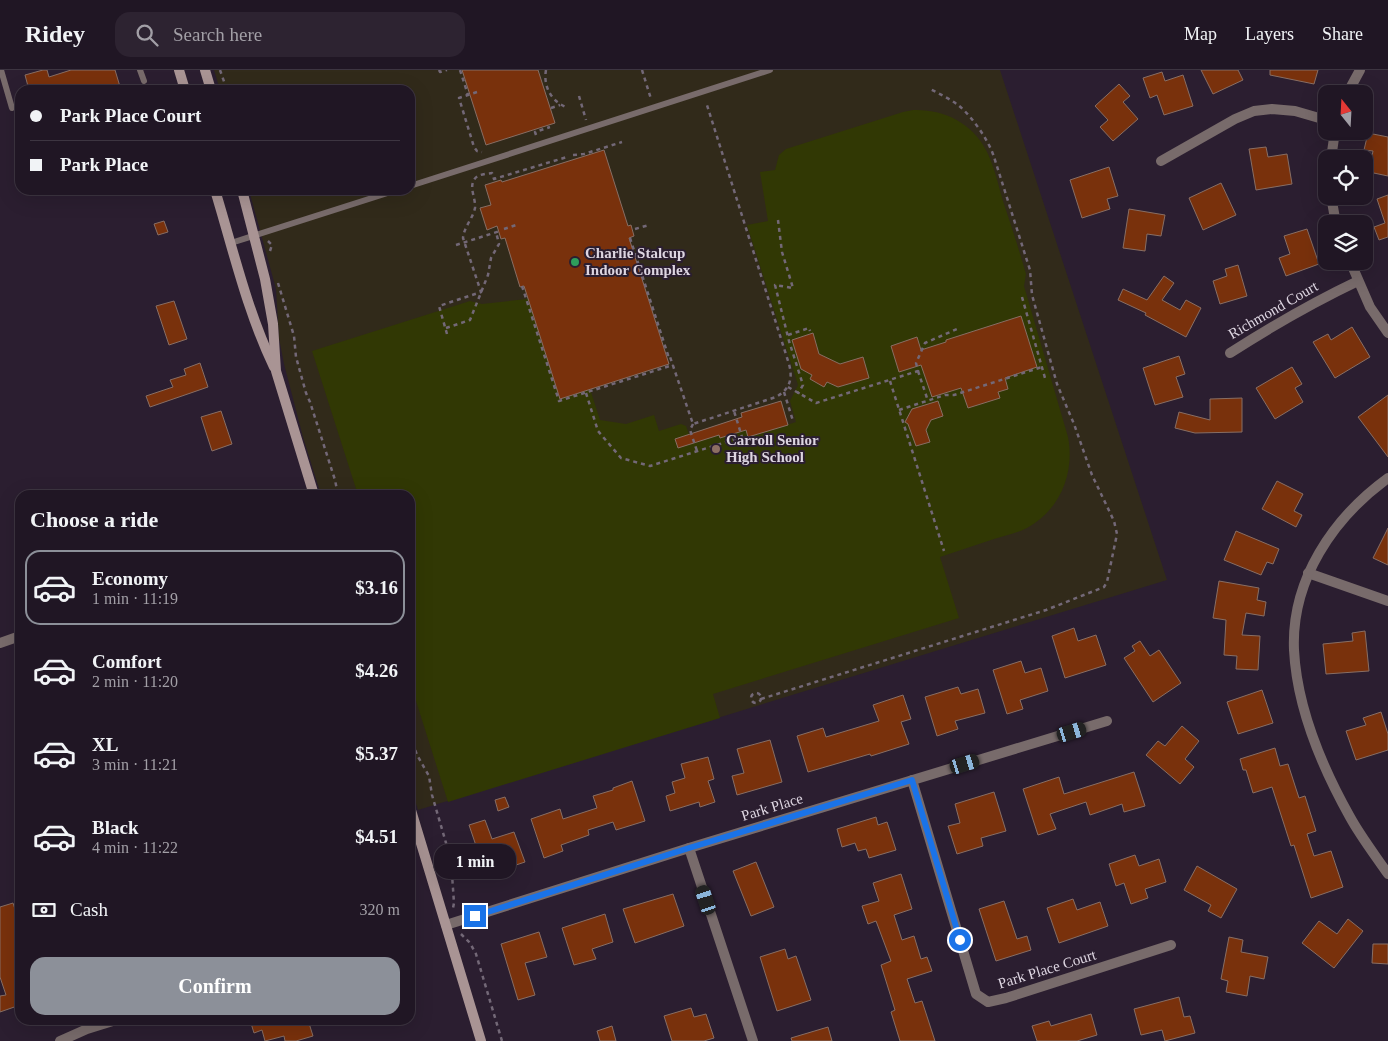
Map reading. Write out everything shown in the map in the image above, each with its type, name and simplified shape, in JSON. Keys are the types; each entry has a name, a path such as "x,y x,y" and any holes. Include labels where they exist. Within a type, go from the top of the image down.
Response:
{"street":[{"path":"179,70 184,85"},
{"path":"206,70 210,85"},
{"path":"1352,85 1360,70"},
{"path":"1161,161 1235,119 1254,111 1272,109 1295,111 1318,118"},
{"path":"217,195 262,342 276,371 312,490"},
{"path":"243,195 255,235 273,324 276,371"},
{"path":"1354,270 1370,307 1388,333"},
{"name":"Richmond Court","path":"1230,353 1312,304 1358,281"},
{"path":"1388,478 1373,489 1340,522 1323,545 1308,573 1299,603 1294,650 1304,709 1322,760 1363,839 1388,874"},
{"path":"1308,573 1388,601"},
{"path":"0,642 15,638"},
{"name":"Park Place","path":"452,924 689,848 1107,721"},
{"name":"Park Place Court","path":"912,780 976,994 988,1002 1006,998 1171,945"},
{"path":"415,821 452,924 481,1041"},
{"path":"689,848 753,1041"},
{"path":"60,1041 100,1025"}],"lane":[{"path":"1,70 12,108"},
{"path":"140,70 144,81"},
{"path":"415,184 770,70"},
{"path":"231,243 381,195"}],"path":[{"path":"220,70 225,85"},
{"path":"439,70 440,72 447,70"},
{"path":"460,70 468,95"},
{"path":"546,70 545,76 550,94 556,102 566,107"},
{"path":"642,70 654,108"},
{"path":"761,699 1046,610 1079,596 1100,590 1107,582 1116,543 1116,527 1092,475 1074,424 1057,384 1032,295 1030,270 994,157 986,140 964,110 956,103 930,90"},
{"path":"477,92 459,98 474,147 477,151 486,152"},
{"path":"579,96 586,120"},
{"path":"693,424 776,397 788,387 791,378 789,364 706,102"},
{"path":"550,108 561,105"},
{"path":"550,127 535,132 536,136 551,131"},
{"path":"573,155 584,154 622,142"},
{"path":"481,292 464,243 464,233 475,205 472,186 475,179 492,173 494,179 567,156"},
{"path":"542,165 543,169"},
{"path":"778,220 782,252 793,288 775,285 803,385 798,394"},
{"path":"504,229 516,225"},
{"path":"635,229 649,225"},
{"path":"456,246 500,231"},
{"path":"266,232 272,245 270,250 272,256"},
{"path":"446,328 470,320 488,275 491,258 499,242 496,232"},
{"path":"630,238 668,355 670,354 693,424 690,430 697,451"},
{"path":"276,276 294,336 296,357 306,393 337,490"},
{"path":"522,286 559,401 673,365"},
{"path":"447,334 439,306 481,292"},
{"path":"1022,297 1045,378"},
{"path":"788,335 809,328 810,330"},
{"path":"928,401 916,363 925,343 957,328"},
{"path":"899,410 1042,367"},
{"path":"788,387 816,403 918,371"},
{"path":"890,380 944,551"},
{"path":"784,392 793,421"},
{"path":"586,393 598,431 621,458 650,466 742,436 734,411"},
{"path":"415,751 429,776 432,795 451,860 454,903 452,924 470,942 476,954 502,1041"}],"shaded area":[{"name":"Carroll Senior High School","path":"214,70 1000,70 1167,580 418,810 415,800 415,490 319,490 284,364 279,338 276,289 250,195 415,195 415,85 218,85"}],"green space":[{"path":"924,110 956,119 980,140 991,162 1026,274 1024,286 1068,437 1070,451 1067,477 1056,501 1039,520 1027,528 940,557 959,618 713,694 720,718 448,802 415,698 415,490 356,490 312,351 470,301 482,304 528,299 560,399 590,389 600,420 626,424 654,415 659,431 681,424 686,426 690,437 696,442 719,435 720,438 744,425 749,437 796,422 790,401 798,385 747,225 768,221 760,172 775,170 779,155 786,149 903,112"}],"building":[{"path":"43,70 47,70 49,77 71,70 115,70 120,85 28,85 25,75"},
{"path":"462,70 538,70 555,123 486,145"},
{"path":"1201,70 1238,70 1243,80 1213,94"},
{"path":"1270,70 1318,70 1314,84 1270,75"},
{"path":"1162,72 1165,81 1183,75 1193,106 1164,115 1157,95 1150,98 1143,78"},
{"path":"1119,84 1130,96 1123,102 1138,119 1113,141 1100,127 1108,120 1095,106"},
{"path":"1373,134 1388,137 1388,176 1373,173 1373,150 1364,150 1366,140 1373,140"},
{"path":"1266,147 1268,157 1287,154 1292,184 1256,190 1249,149"},
{"name":"Charlie Stalcup Indoor Complex","path":"604,150 628,226 631,225 634,236 629,238 669,364 560,399 524,286 520,287 505,238 501,239 497,226 487,230 480,208 491,205 485,185 501,180 502,182"},
{"path":"1109,167 1118,196 1107,199 1110,209 1082,218 1070,180"},
{"path":"1221,183 1236,215 1203,230 1189,198"},
{"path":"1388,195 1388,237 1379,240 1374,227 1385,223 1377,199"},
{"path":"1129,209 1165,215 1161,236 1147,234 1145,251 1123,248"},
{"path":"164,221 168,232 158,235 154,224"},
{"path":"1307,229 1318,264 1286,276 1279,258 1290,254 1284,236"},
{"path":"1238,265 1247,296 1220,304 1213,281 1227,276 1225,269"},
{"path":"1164,276 1174,283 1162,300 1180,310 1186,300 1201,308 1186,337 1145,315 1146,313 1118,300 1123,289 1147,300"},
{"path":"174,301 187,339 169,345 156,306"},
{"path":"1021,316 1037,367 1005,378 1008,389 998,392 1000,398 968,408 961,388 932,397 921,365 899,372 891,346 917,337 921,350"},
{"path":"1352,327 1370,357 1335,378 1313,342 1328,334 1331,340"},
{"path":"813,333 819,354 840,364 863,357 869,378 838,387 827,382 824,387 810,379 812,375 801,369 792,340"},
{"path":"1179,356 1185,374 1176,377 1183,397 1155,405 1143,368"},
{"path":"200,363 208,387 150,407 146,396 173,387 170,380 186,375 184,369"},
{"path":"1292,367 1302,384 1295,388 1303,402 1275,419 1256,388"},
{"path":"1388,395 1388,457 1358,417"},
{"path":"1242,398 1242,432 1195,433 1175,428 1179,412 1210,420 1210,399"},
{"path":"781,401 788,425 748,437 746,430 720,438 719,435 678,448 675,439 742,417 741,413"},
{"path":"938,401 943,416 931,420 926,430 930,442 916,446 908,424 905,422 912,409"},
{"path":"221,411 232,444 212,451 201,417"},
{"path":"1277,481 1303,494 1294,511 1302,515 1296,527 1262,509"},
{"path":"1388,528 1388,565 1373,558"},
{"path":"1236,531 1279,549 1273,564 1267,562 1261,575 1224,560"},
{"path":"1219,581 1259,588 1257,600 1266,602 1264,616 1246,613 1242,635 1260,636 1258,670 1236,669 1237,656 1224,655 1226,620 1213,618"},
{"path":"1074,628 1078,641 1096,635 1106,665 1065,678 1052,636"},
{"path":"1365,631 1369,671 1326,674 1323,644 1353,641 1352,633"},
{"path":"1140,641 1150,656 1159,650 1181,683 1153,702 1124,658 1135,651 1132,646"},
{"path":"1021,661 1025,673 1041,668 1048,691 1020,700 1023,709 1007,714 993,670"},
{"path":"958,687 961,694 978,689 985,713 955,721 958,729 937,736 925,697"},
{"path":"1262,690 1273,723 1238,734 1227,702"},
{"path":"903,695 911,719 901,722 909,744 808,772 797,736 823,728 826,737 879,721 873,705"},
{"path":"1381,712 1388,734 1388,750 1356,760 1346,731 1366,725 1363,718"},
{"path":"1182,726 1199,741 1185,759 1194,767 1180,784 1146,755 1158,741 1165,746"},
{"path":"770,740 782,782 737,795 732,776 744,773 737,749"},
{"path":"1275,748 1280,766 1288,764 1299,798 1305,796 1316,831 1307,834 1314,856 1331,851 1343,887 1311,898 1294,845 1291,846 1272,787 1253,793 1246,770 1243,770 1240,759"},
{"path":"708,757 714,779 708,781 715,802 700,807 699,802 670,811 666,796 675,793 672,782 685,778 681,764"},
{"path":"1134,772 1145,806 1124,812 1122,804 1090,815 1086,802 1050,814 1056,829 1038,835 1023,789 1059,777 1064,794"},
{"path":"632,781 645,821 616,830 613,822 588,830 589,835 561,845 563,851 544,858 531,819 560,809 563,819 597,808 593,796 613,790 613,788"},
{"path":"994,792 1006,831 981,838 983,846 957,854 948,826 960,823 955,804"},
{"path":"505,797 509,807 498,811 495,800"},
{"path":"876,817 878,825 887,822 896,850 869,858 866,849 858,851 855,843 842,847 837,829"},
{"path":"485,820 492,839 514,832 525,862 486,875 469,825"},
{"path":"1135,855 1139,866 1159,859 1166,882 1145,889 1148,898 1131,904 1124,883 1116,886 1109,864"},
{"path":"756,862 774,907 751,916 733,871"},
{"path":"1197,866 1237,889 1221,918 1208,911 1211,905 1184,890"},
{"path":"901,874 912,909 894,915 902,940 914,936 921,959 927,957 932,971 907,979 915,1003 922,1001 935,1041 900,1041 891,1012 895,1010 881,965 891,961 876,921 868,924 862,906 879,901 873,883"},
{"path":"673,894 684,926 635,943 623,909"},
{"path":"1073,899 1077,910 1100,902 1108,926 1059,943 1047,908"},
{"path":"1004,901 1017,939 1027,936 1031,950 996,961 979,909"},
{"path":"13,903 15,909 15,1007 0,1012 0,996 6,995 0,977 0,907"},
{"path":"605,914 613,942 592,949 596,959 574,965 562,928"},
{"path":"1348,919 1363,931 1334,968 1302,943 1319,921 1337,934"},
{"path":"539,932 547,957 525,963 535,995 518,1000 501,944"},
{"path":"1229,937 1243,940 1241,952 1268,957 1264,979 1250,976 1247,996 1226,992 1228,981 1221,979"},
{"path":"1373,944 1388,944 1388,964 1372,963"},
{"path":"785,949 788,959 796,956 811,1000 777,1011 760,957"},
{"path":"1179,997 1184,1017 1190,1016 1195,1033 1165,1041 1162,1030 1141,1035 1134,1009"},
{"path":"691,1008 694,1017 706,1014 714,1038 704,1041 672,1041 664,1016"},
{"path":"1091,1014 1097,1035 1077,1041 1037,1041 1032,1026 1049,1021 1051,1026"},
{"path":"252,1025 310,1025 313,1036 296,1041 285,1041 284,1036 265,1041 262,1030 254,1033"},
{"path":"612,1026 616,1041 600,1041 597,1031"},
{"path":"828,1027 832,1041 792,1041 791,1038"}],"place":[{"name":"Charlie Stalcup Indoor Complex","path":"575,262"},
{"name":"Carroll Senior High School","path":"716,449"}],"route":[{"path":"475,916 912,780 960,940"}]}
